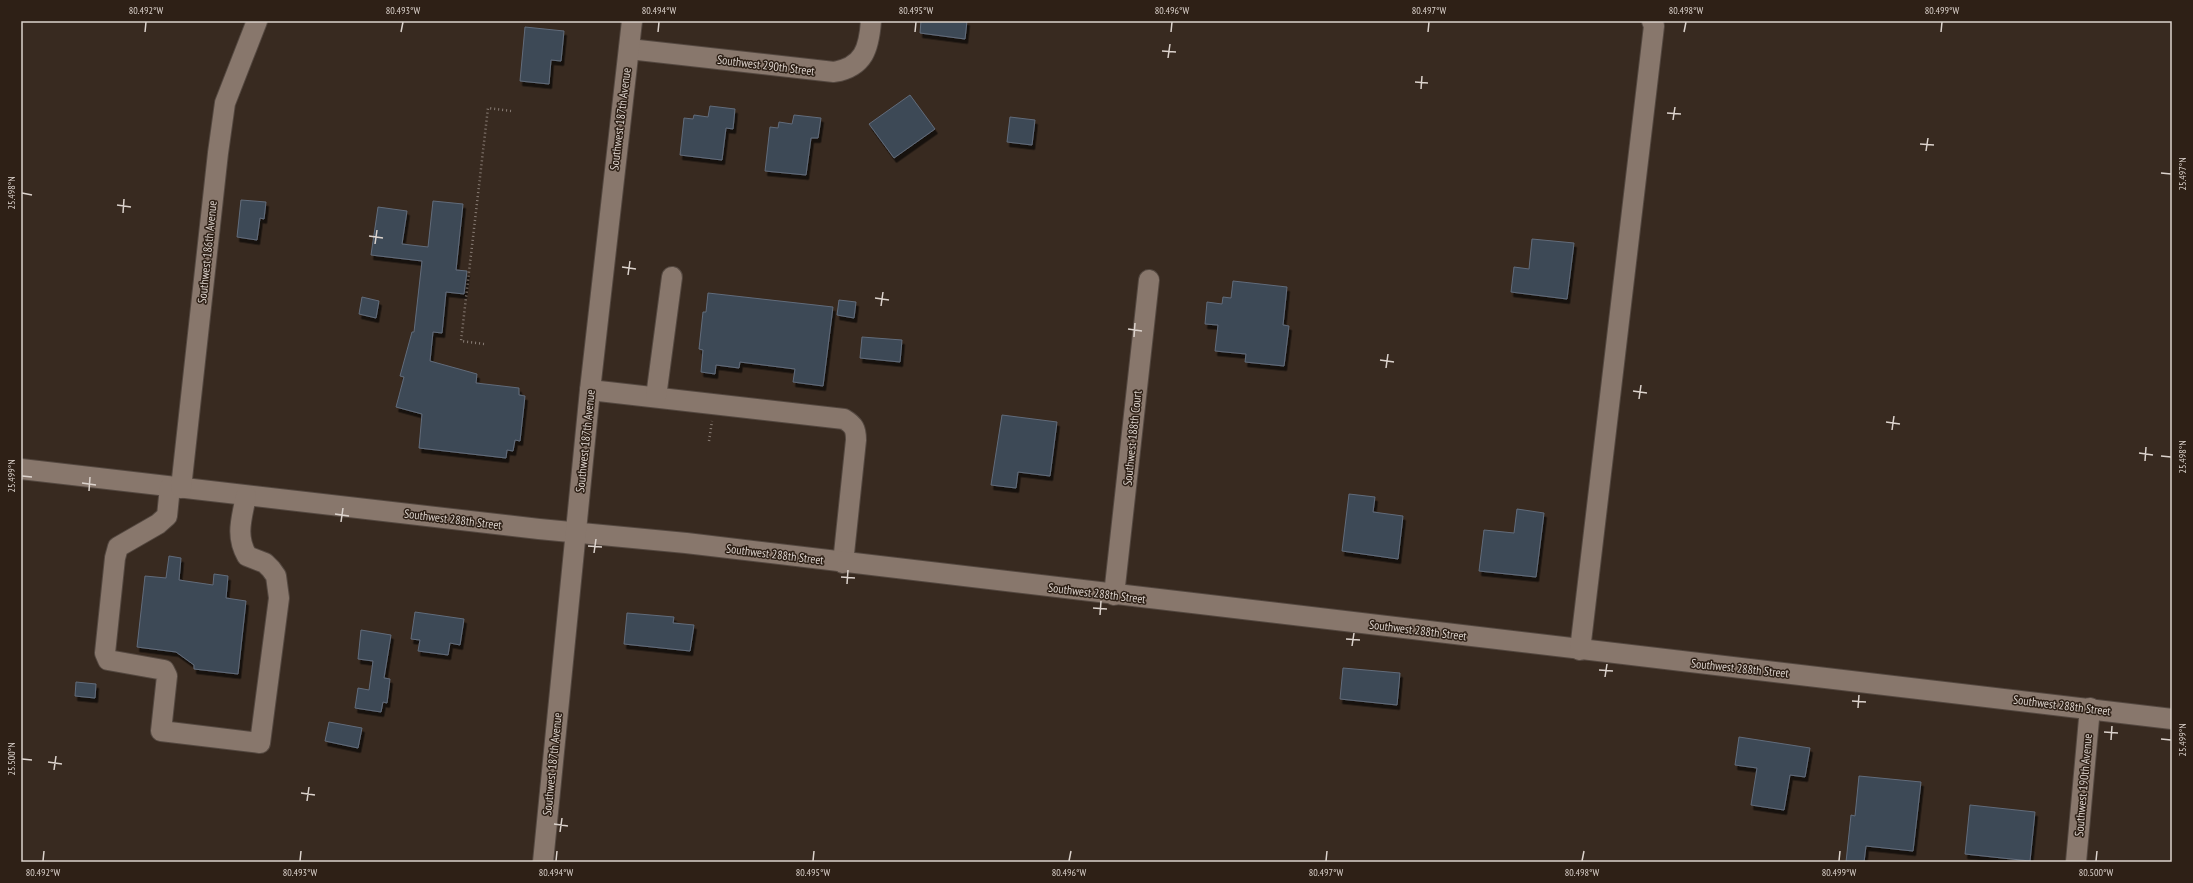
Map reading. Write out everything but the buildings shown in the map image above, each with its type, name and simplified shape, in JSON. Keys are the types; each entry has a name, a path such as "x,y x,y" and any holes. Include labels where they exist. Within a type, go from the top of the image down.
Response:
{"street":[{"name":"Southwest 186th Avenue","path":"246,496 239,536 241,545 247,556 265,563 276,576 279,598 260,743 161,731 167,676 164,670 159,667 108,660 105,653 115,558 118,548 158,524 167,516 175,488 225,103 257,21"},
{"name":"Southwest 187th Avenue","path":"543,862 590,390 632,21"},
{"name":"Southwest 290th Street","path":"629,49 834,72 846,70 864,54 869,40 871,21"},
{"path":"1580,650 1652,42 1652,21"},
{"path":"656,397 672,277"},
{"name":"Southwest 188th Court","path":"1114,595 1149,280"},
{"path":"590,390 844,419 852,424 856,431 856,440 843,563"},
{"name":"Southwest 288th Street","path":"21,469 175,488 576,532 2172,718"},
{"name":"Southwest 190th Avenue","path":"2076,862 2090,708"}],"path":[{"path":"484,344 461,341 486,124 488,108 511,111"}]}
